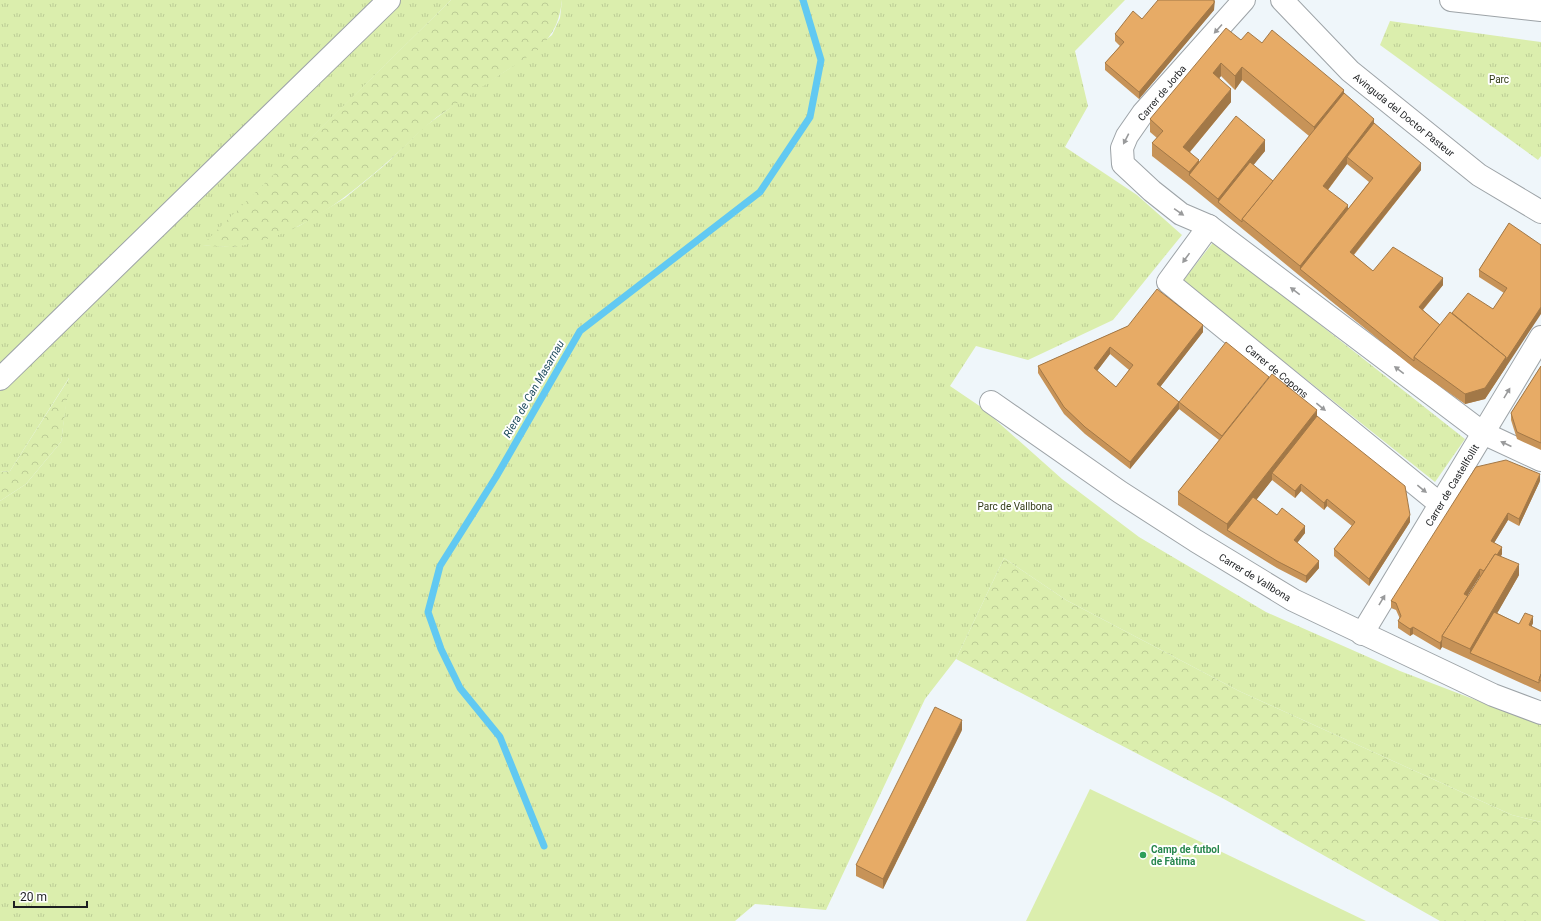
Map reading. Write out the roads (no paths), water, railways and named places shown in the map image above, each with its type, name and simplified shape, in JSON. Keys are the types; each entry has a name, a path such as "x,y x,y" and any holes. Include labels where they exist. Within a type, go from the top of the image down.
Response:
{"street":[{"path":"0,379 389,0"},
{"name":"Carrer de Jorba","path":"1209,226 1181,214 1123,164 1122,148 1143,113 1244,0"},
{"name":"Avinguda del Doctor Pasteur","path":"1282,0 1350,71 1479,175 1541,212"},
{"path":"1451,0 1541,10"},
{"path":"1209,226 1483,434 1541,460"},
{"name":"Carrer de Copons","path":"1209,226 1168,282 1440,504"},
{"name":"Carrer de Castellfollit","path":"1362,634 1541,337"},
{"name":"Carrer de Vallbona","path":"991,402 1120,492 1196,541 1293,600 1493,695 1541,713"}],"waterway":[{"name":"Riera de Can Masarnau","path":"544,846 500,737 460,688 441,649 428,612 440,566 496,477 580,331 760,192 810,117 821,60 803,0"}],"place":[{"name":"Camp de futbol de Fàtima","path":"1143,855"}],"park label":[{"name":"Parc","path":"1499,79"},
{"name":"Parc de Vallbona","path":"1015,506"}]}
